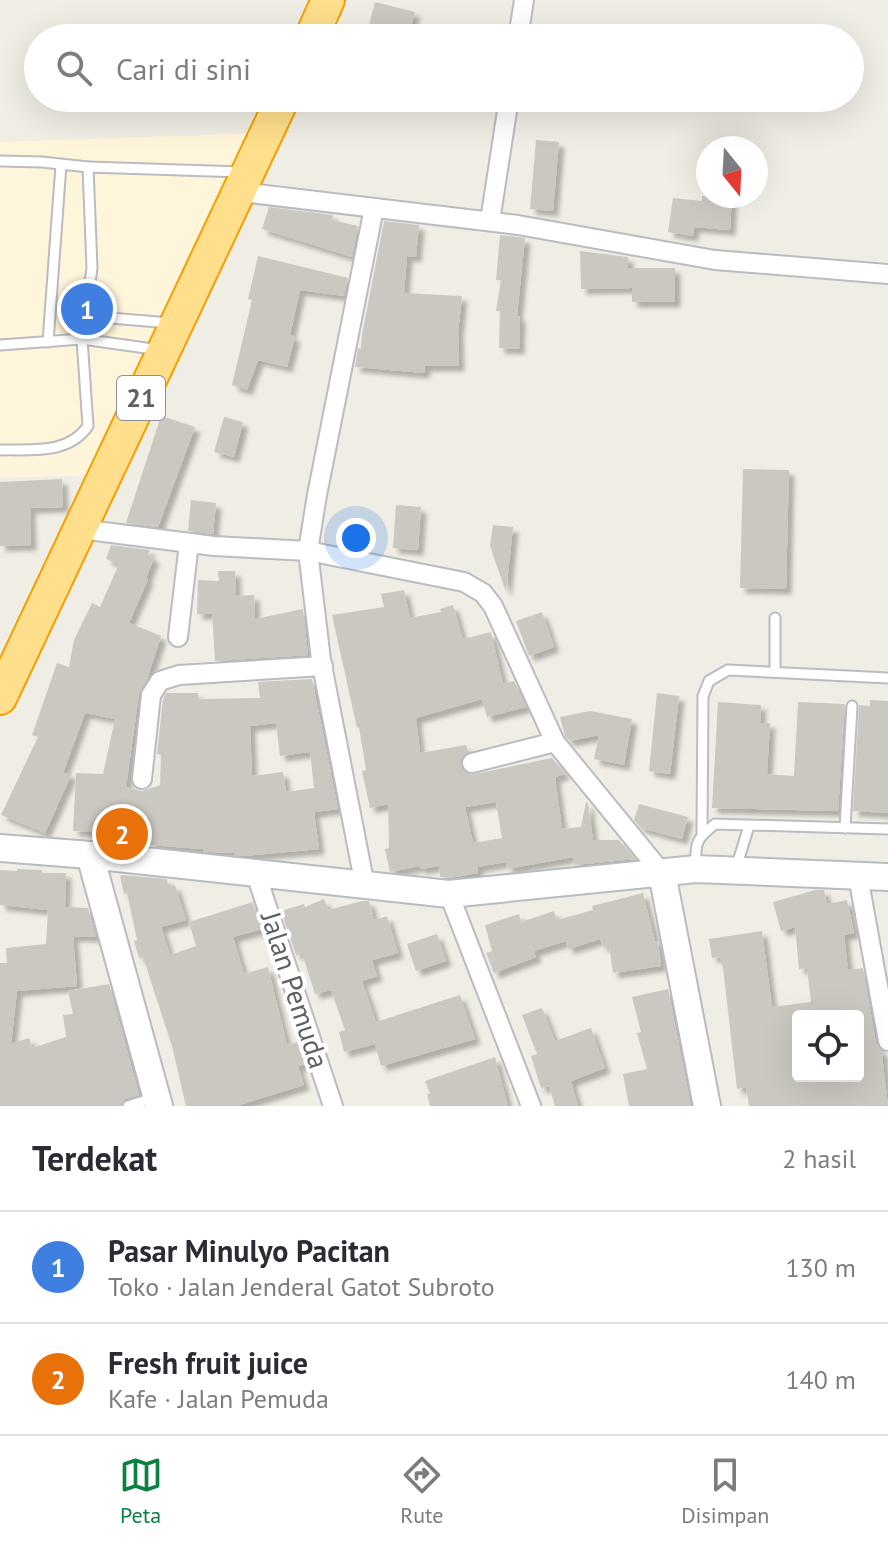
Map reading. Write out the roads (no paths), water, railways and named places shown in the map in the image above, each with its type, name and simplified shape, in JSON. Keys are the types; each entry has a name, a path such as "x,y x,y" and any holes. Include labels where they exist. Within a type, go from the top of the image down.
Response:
{"highway":[{"path":"317,24 328,0"},
{"name":"21","path":"3,685 277,112"}],"street":[{"path":"520,24 524,0"},
{"path":"490,221 507,112"},
{"path":"245,182 374,208 490,221 715,260 888,274"},
{"path":"365,886 323,666 308,551 374,208"},
{"path":"80,529 189,543 308,551 464,582 483,593 493,606 555,742 662,873 707,1106"},
{"path":"178,637 189,543"},
{"path":"142,779 151,695 160,681 179,675 323,666"},
{"path":"472,763 555,742"},
{"path":"0,848 449,894 696,869 888,877"},
{"path":"90,855 158,1102"},
{"name":"Jalan Pemuda","path":"256,874 333,1106"},
{"path":"858,876 888,1041"},
{"path":"449,894 531,1106"}],"lane":[{"path":"0,161 245,182"},
{"path":"48,342 61,165"},
{"path":"0,450 58,448 81,435 88,426 82,339 92,268 88,167"},
{"path":"86,316 169,337"},
{"path":"0,345 169,337"},
{"path":"775,618 775,672"},
{"path":"702,834 703,696 709,681 728,670 888,678"},
{"path":"845,828 852,706"},
{"path":"696,869 695,846 702,834 715,824 888,829"},
{"path":"735,871 749,826"},
{"path":"128,1106 158,1102"}],"place":[{"name":"Pasar Minulyo Pacitan","path":"87,309"},
{"name":"Fresh fruit juice","path":"122,834"}]}
